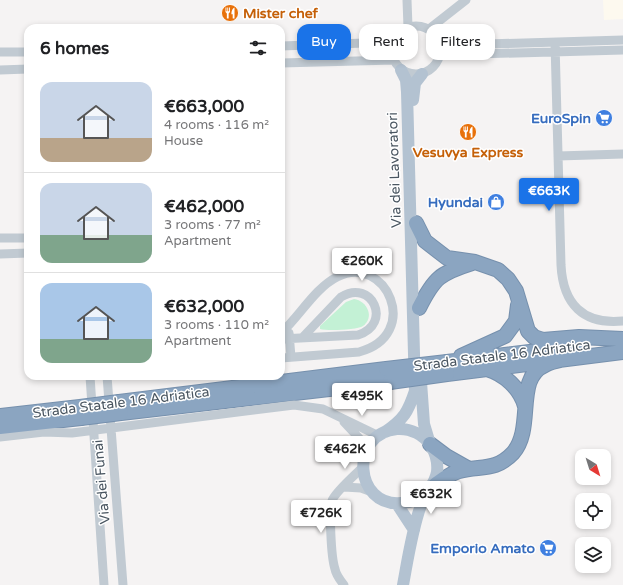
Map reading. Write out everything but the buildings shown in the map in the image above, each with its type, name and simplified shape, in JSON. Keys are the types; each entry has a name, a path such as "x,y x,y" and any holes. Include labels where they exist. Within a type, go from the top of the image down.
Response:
{"highway":[{"path":"416,223 425,241 447,258 475,262 498,270 508,279 516,291 528,331 534,337 543,340 579,337 623,340"},
{"path":"419,308 433,282 447,271 475,262"},
{"path":"447,368 505,336 516,321 519,302"},
{"name":"Strada Statale 16 Adriatica","path":"0,416 81,412 120,408 447,368 623,340"},
{"name":"Strada Statale 16 Adriatica","path":"447,368 487,369 623,352"},
{"path":"428,491 451,474 469,469 484,469 498,464 513,453 522,438 526,413 525,392 537,370 545,365 568,358"},
{"path":"487,369 498,372 519,393 526,413"},
{"name":"Strada Statale 16 Adriatica","path":"0,427 81,412"},
{"path":"430,444 446,456 469,469"}],"main road":[{"path":"401,70 410,92"},
{"path":"410,92 422,74"},
{"name":"Via dei Lavoratori","path":"410,92 419,308 418,390"},
{"name":"Via dei Lavoratori","path":"410,92 418,390"},
{"path":"418,390 407,413 395,426 382,434 371,444 366,452 363,467 365,479 372,492 384,500 397,504 416,500 428,491"},
{"path":"403,585 414,530 422,504 435,480 438,468 436,455 430,444 424,424 418,390"},
{"path":"382,434 396,429 408,430 420,435 430,444"},
{"path":"397,504 414,530"}],"street":[{"path":"407,0 408,24"},
{"path":"435,24 466,0"},
{"path":"495,52 555,48 623,40"},
{"path":"285,48 359,44"},
{"path":"495,46 623,50"},
{"path":"555,48 561,265 563,287 574,305 587,316 605,321 623,321"},
{"path":"0,52 24,52"},
{"path":"285,63 394,60 401,70 409,74 422,74 434,67 438,60"},
{"path":"0,70 24,69"},
{"path":"558,156 623,154"},
{"path":"0,238 24,238"},
{"path":"0,254 24,253"},
{"path":"285,329 327,283 338,276 350,273 364,274 372,277 388,291 392,302 394,313 390,330 379,343 370,349 359,352 285,358"},
{"path":"285,339 302,338 364,333 370,329 376,318 375,305 366,295 353,292 347,294 341,297 302,338"},
{"path":"288,326 285,339 291,357"},
{"name":"Via dei Funai","path":"90,380 92,430 104,585"},
{"name":"Via dei Funai","path":"107,380 123,585"},
{"path":"0,437 44,432 72,433 110,429 294,405 323,409 382,434"},
{"path":"339,417 359,438 366,452"},
{"path":"344,585 337,576 333,562 332,501 336,494 363,467"},
{"path":"344,487 361,488 372,492"}],"shaded area":[{"path":"603,0 623,0 623,19 604,20"}],"green space":[{"path":"354,299 363,303 368,310 369,314 367,322 363,326 342,330 320,329 320,326 346,302"}],"place":[{"name":"Mister chef","path":"230,13"},
{"name":"EuroSpin","path":"604,118"},
{"name":"Vesuvya Express","path":"468,132"},
{"name":"Hyundai","path":"496,202"},
{"name":"Emporio Amato","path":"548,548"}]}
